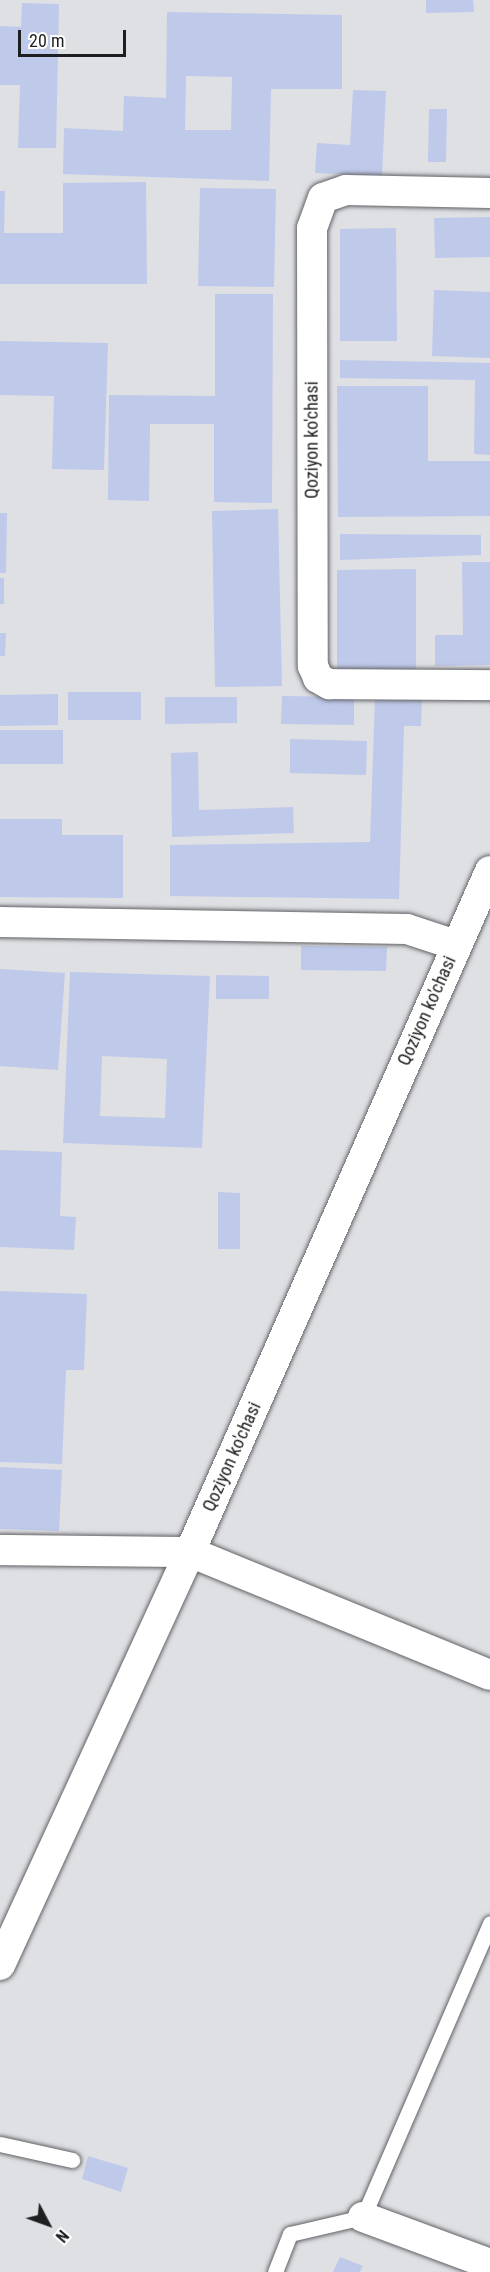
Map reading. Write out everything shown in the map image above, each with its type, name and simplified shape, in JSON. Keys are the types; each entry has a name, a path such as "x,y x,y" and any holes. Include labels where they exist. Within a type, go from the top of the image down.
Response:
{"street":[{"name":"Qoziyon ko'chasi","path":"490,193 346,190 323,198 312,228 313,666 318,678 329,684 490,685"},
{"name":"Qoziyon ko'chasi","path":"0,1965 190,1552 490,871"},
{"name":"Qoziyon ko'chasi","path":"0,922 407,929 456,945"},
{"path":"0,1550 190,1552 490,1675"},
{"path":"363,2217 490,2264"}],"lane":[{"path":"275,2272 291,2234 363,2217 490,1923"},
{"path":"0,2144 72,2160"}],"building":[{"path":"426,0 473,0 474,12 426,13"},
{"path":"22,3 59,4 56,148 18,148 20,85 0,85 0,26 21,27"},
{"path":"167,12 342,15 342,89 271,89 269,181 63,174 64,128 123,131 124,96 166,98","holes":["186,76 232,77 231,130 185,130"]},
{"path":"353,90 386,91 382,176 315,173 317,143 350,145"},
{"path":"429,109 447,109 446,162 428,162"},
{"path":"146,182 147,284 0,284 0,191 5,191 4,233 63,233 63,183"},
{"path":"200,188 276,189 274,287 198,286"},
{"path":"490,217 490,257 435,258 434,218"},
{"path":"396,228 397,341 340,341 340,229"},
{"path":"434,290 490,292 490,358 432,356"},
{"path":"215,294 273,294 272,503 214,502 214,424 150,424 149,501 108,500 109,395 215,396"},
{"path":"0,341 108,343 104,470 52,469 54,396 0,395"},
{"path":"340,360 490,363 490,455 474,454 475,380 340,378"},
{"path":"337,386 428,386 428,461 490,461 490,516 338,517"},
{"path":"278,509 282,686 215,687 212,511"},
{"path":"0,513 7,513 6,573 0,573"},
{"path":"340,534 481,535 481,555 340,560"},
{"path":"462,562 490,562 490,665 435,666 435,635 463,635"},
{"path":"416,569 416,673 337,673 337,570"},
{"path":"0,578 4,578 4,604 0,604"},
{"path":"0,633 6,633 5,656 0,656"},
{"path":"68,692 141,692 141,720 68,720"},
{"path":"58,694 58,725 0,726 0,695"},
{"path":"282,696 354,697 354,725 281,724"},
{"path":"165,697 237,697 237,723 165,724"},
{"path":"375,698 422,699 421,726 404,726 399,899 170,896 170,845 370,842"},
{"path":"0,730 63,730 63,764 0,764"},
{"path":"290,739 367,741 366,775 290,773"},
{"path":"198,752 199,810 293,807 294,833 172,837 171,753"},
{"path":"0,819 62,819 62,835 123,835 123,898 0,897"},
{"path":"301,946 387,947 386,971 301,970"},
{"path":"0,969 65,973 58,1070 0,1066"},
{"path":"70,972 210,976 202,1148 63,1143","holes":["102,1056 167,1059 165,1118 100,1116"]},
{"path":"216,975 269,976 269,999 216,999"},
{"path":"0,1150 62,1152 60,1216 76,1217 74,1250 0,1247"},
{"path":"218,1192 240,1193 240,1249 218,1249"},
{"path":"0,1291 87,1294 84,1370 66,1370 62,1464 0,1462"},
{"path":"0,1467 62,1470 59,1531 0,1529"},
{"path":"88,2156 128,2168 121,2192 82,2179"},
{"path":"340,2257 363,2266 360,2272 333,2272"}]}
